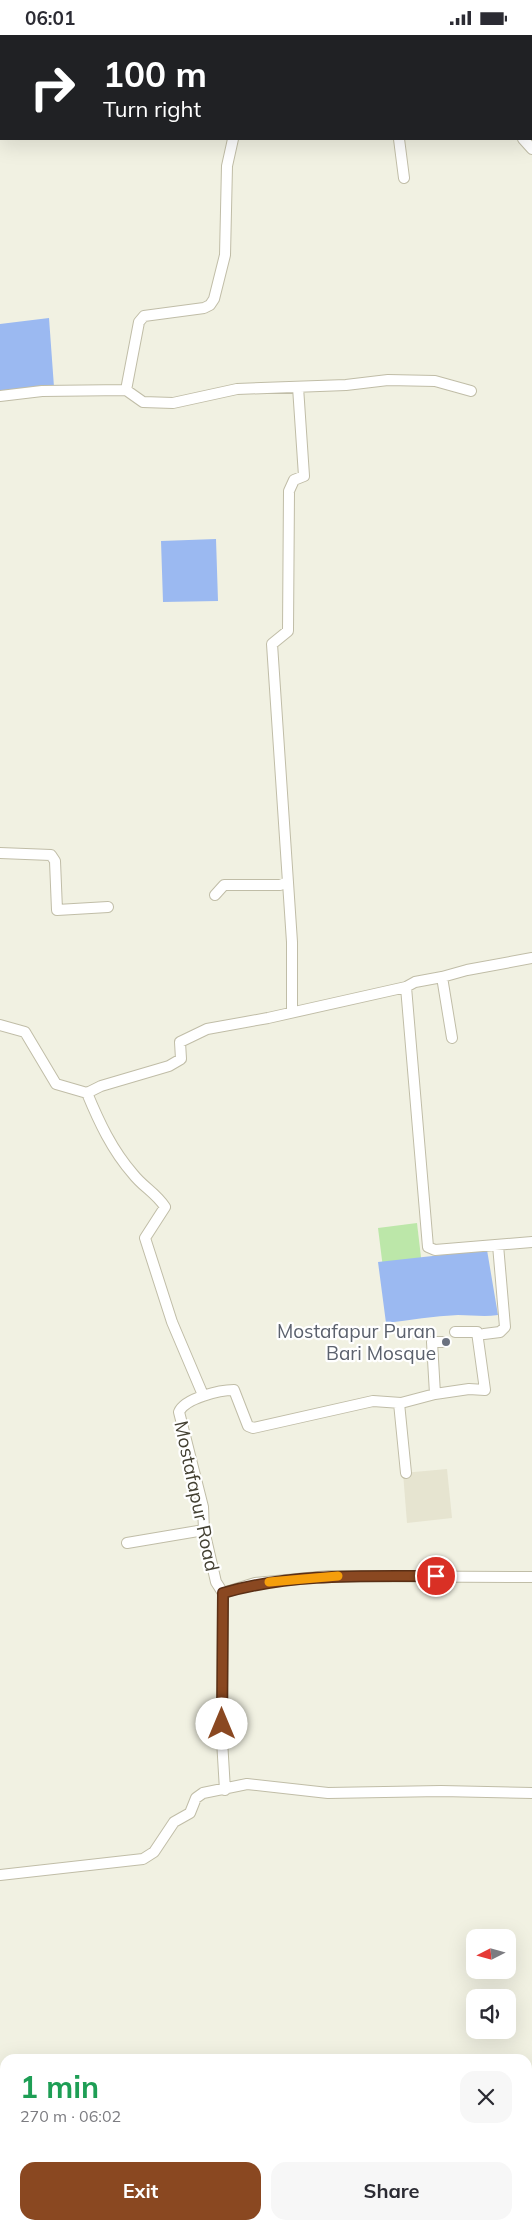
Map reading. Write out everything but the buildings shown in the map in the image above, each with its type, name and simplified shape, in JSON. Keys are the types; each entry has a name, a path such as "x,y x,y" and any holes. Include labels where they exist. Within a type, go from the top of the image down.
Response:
{"street":[{"path":"126,390 139,322 144,316 204,308 210,305 214,299 225,255 226,166 233,140"},
{"path":"399,140 404,178"},
{"path":"0,395 42,391 126,390 143,402 173,403 237,389 298,387 388,379 436,381 471,391"},
{"path":"292,1011 292,942 272,644 288,631 290,491 294,480 304,475 298,387"},
{"path":"0,853 50,855 55,861 57,910 108,907"},
{"path":"215,895 224,885 280,885 288,882"},
{"path":"0,1025 25,1031 56,1084 87,1093 101,1086 169,1066 181,1059 180,1041 207,1029 268,1018 292,1011 406,987 415,982 467,970 532,958"},
{"path":"442,977 452,1038"},
{"path":"406,987 428,1247 435,1250 532,1242"},
{"name":"Mostafapur Road","path":"87,1093 96,1115 120,1157 134,1176 158,1196 165,1207 145,1238 172,1322 203,1395 181,1408 179,1412 203,1507 204,1530 216,1582 223,1593"},
{"path":"484,1334 500,1332 505,1327 498,1245"},
{"path":"203,1395 234,1390 248,1426 253,1428 373,1401 399,1403 435,1394 469,1389 484,1390 477,1332 455,1332"},
{"path":"435,1394 432,1342 444,1342"},
{"path":"399,1403 406,1473"},
{"path":"127,1543 204,1530"},
{"path":"225,1790 222,1740 223,1593 255,1583 329,1576 532,1577"},
{"path":"0,1875 143,1859 154,1852 174,1822 190,1813 196,1798 203,1793 248,1784 328,1793 441,1791 532,1793"}],"shaded area":[{"path":"447,1469 452,1518 407,1523 403,1473"}],"green space":[{"path":"417,1223 422,1266 383,1268 378,1228"}],"water":[{"path":"49,318 54,387 0,392 0,324"},
{"path":"216,539 218,601 163,602 161,541"},
{"path":"487,1250 498,1315 458,1315 386,1323 378,1262"}],"slow traffic":[{"path":"269,1582 338,1576"}],"place":[{"name":"Mostafapur Puran Bari Mosque","path":"446,1342"}],"route":[{"path":"222,1724 223,1593 255,1583 329,1576 436,1576"}]}
